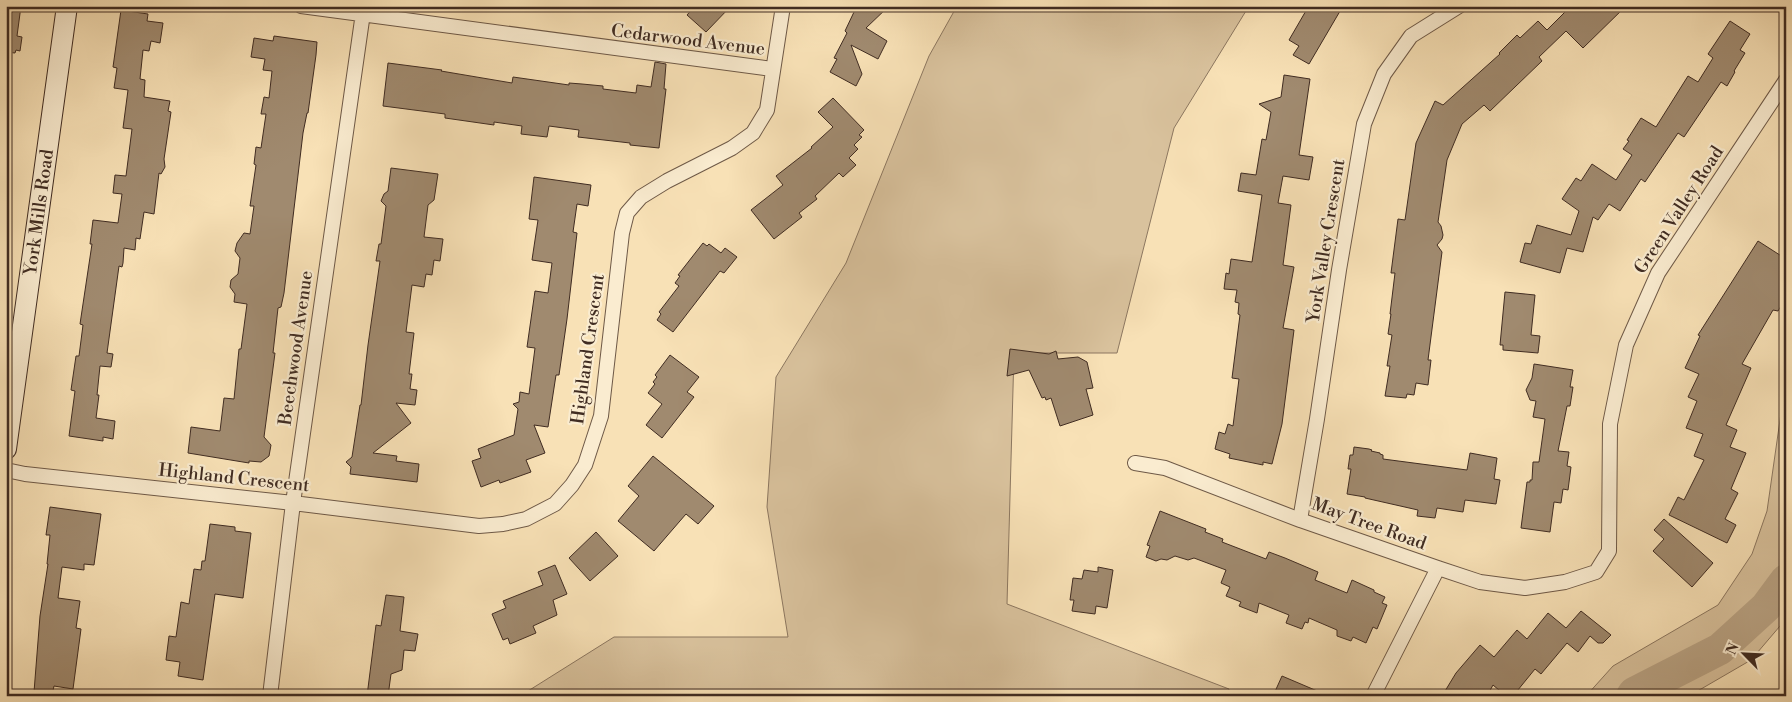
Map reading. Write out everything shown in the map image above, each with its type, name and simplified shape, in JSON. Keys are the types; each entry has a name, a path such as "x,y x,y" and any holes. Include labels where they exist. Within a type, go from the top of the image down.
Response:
{"main road":[{"name":"York Mills Road","path":"6,449 67,6"}],"street":[{"name":"Cedarwood Avenue","path":"301,6 363,11 772,70"},
{"name":"Highland Crescent","path":"6,470 25,474 293,503 478,526 503,524 526,519 555,504 572,485 585,466 601,416 622,233 627,214 641,197 667,181 732,148 753,133 767,110 783,6"},
{"name":"York Valley Crescent","path":"1300,520 1364,124 1384,74 1411,36 1460,6"},
{"name":"Beechwood Avenue","path":"270,696 293,503 363,11"},
{"name":"Green Valley Road","path":"1596,572 1609,551 1610,424 1626,345 1658,273 1786,80"},
{"name":"May Tree Road","path":"1136,463 1165,468 1300,520 1480,582 1525,588 1565,582 1596,572"},
{"path":"1373,696 1438,568"}],"shaded area":[{"path":"957,6 1249,6 1174,128 1117,353 1014,353 1007,604 1229,689 1227,696 526,696 528,691 614,637 788,637 767,507 776,377 846,263 929,56"},
{"path":"1786,378 1786,619 1751,660 1689,696 1586,696 1613,666 1718,605 1752,554 1767,511"}],"building":[{"path":"6,6 21,6 17,36 22,37 20,51 16,50 15,53 6,52"},
{"path":"695,6 731,6 706,32 687,15"},
{"path":"861,6 889,6 866,28 887,41 878,59 851,45 862,74 856,86 830,72 837,59 834,58 847,33 845,31 854,12"},
{"path":"1314,6 1343,6 1309,64 1293,55 1299,46 1289,40 1307,9 1311,11"},
{"path":"1571,6 1626,6 1583,48 1566,31 1539,57 1542,61 1490,111 1484,105 1462,124 1447,160 1438,222 1443,235 1437,245 1442,252 1428,360 1431,360 1428,385 1416,383 1414,395 1407,394 1406,398 1385,396 1390,366 1387,366 1392,335 1388,334 1395,273 1391,273 1398,219 1405,220 1416,143 1435,101 1443,105 1500,54 1517,35 1520,38 1538,21 1547,30"},
{"path":"121,10 148,14 147,21 163,23 160,43 151,41 149,51 143,50 140,79 145,80 144,97 170,101 168,111 171,112 164,159 165,167 161,174 159,173 154,214 144,212 140,239 136,238 135,250 124,248 122,267 119,266 107,353 113,354 111,367 100,366 97,395 99,395 96,418 115,421 113,439 103,437 103,441 69,436 75,391 71,390 76,356 79,356 83,325 80,324 92,244 90,244 93,220 118,223 122,194 113,193 115,175 126,176 132,129 123,128 128,90 114,88 117,68 113,67"},
{"path":"1730,21 1750,34 1740,50 1745,53 1727,86 1721,82 1684,137 1678,133 1645,182 1641,179 1620,211 1609,204 1598,220 1593,217 1583,252 1567,248 1560,273 1520,262 1525,243 1531,244 1537,225 1571,235 1579,211 1562,199 1576,178 1581,181 1592,164 1616,180 1632,155 1623,149 1641,118 1656,127 1688,76 1698,82 1713,58 1708,54"},
{"path":"274,36 317,42 308,113 303,133 284,293 281,307 278,308 273,353 275,353 264,437 271,445 269,456 261,462 249,461 249,463 188,453 191,427 220,431 224,398 234,399 239,349 241,349 247,304 234,302 235,294 230,287 231,280 238,274 240,258 235,251 237,243 244,233 250,234 254,206 250,206 256,165 254,164 256,147 261,148 266,114 261,114 264,97 269,98 272,71 263,70 265,59 251,57 254,38 273,41"},
{"path":"655,62 666,64 664,89 666,89 659,148 578,137 579,130 549,126 547,137 521,134 522,126 494,122 494,125 445,118 445,114 383,106 388,63 442,70 512,83 513,77 569,85 569,83 603,86 603,89 636,93 637,85 651,87"},
{"path":"1284,75 1310,79 1299,155 1313,157 1309,180 1283,176 1278,203 1291,205 1283,265 1294,267 1283,328 1294,330 1282,424 1272,464 1263,462 1263,465 1229,458 1230,454 1215,449 1219,432 1225,434 1228,424 1233,426 1239,379 1232,378 1240,315 1238,314 1239,303 1235,302 1237,290 1224,289 1226,273 1229,274 1231,259 1252,262 1262,195 1238,191 1241,173 1256,175 1262,139 1266,140 1271,112 1259,104 1281,97"},
{"path":"833,98 864,130 859,135 862,137 854,145 858,149 849,158 856,165 843,177 839,173 815,196 817,199 799,213 802,217 774,239 751,210 783,185 776,176 812,148 833,127 818,112"},
{"path":"391,168 438,174 434,200 428,205 424,237 443,239 440,261 434,260 432,275 426,274 424,287 412,285 406,332 414,333 409,374 412,374 410,389 417,390 415,405 396,403 411,423 373,453 397,456 396,461 419,464 417,482 350,474 351,467 346,462 352,457 361,405 380,261 376,261 379,244 381,244 386,206 381,201 384,194 388,191"},
{"path":"534,177 591,185 588,206 577,204 573,232 577,233 567,319 559,375 556,375 548,427 534,425 545,453 526,460 531,472 500,483 499,480 481,487 472,461 481,458 478,449 514,435 518,409 513,404 519,402 520,392 529,394 535,348 527,347 535,291 548,293 552,263 532,260 538,220 529,219"},
{"path":"1758,241 1786,259 1786,298 1778,311 1773,310 1742,364 1751,368 1726,425 1737,430 1730,447 1746,453 1731,489 1738,493 1725,519 1736,525 1727,543 1669,515 1678,497 1684,500 1704,460 1694,456 1703,434 1686,428 1697,401 1688,397 1699,374 1685,368 1700,336 1698,335"},
{"path":"703,243 707,246 709,244 721,253 725,248 737,257 724,273 720,271 673,332 657,320 661,314 659,312 679,286 675,283 680,276 678,275"},
{"path":"1505,292 1535,295 1531,335 1540,336 1538,353 1503,350 1503,345 1500,345"},
{"path":"1010,349 1049,354 1056,351 1058,359 1078,357 1087,362 1093,388 1086,389 1093,415 1060,426 1051,398 1046,400 1045,397 1042,398 1029,370 1007,376"},
{"path":"670,355 699,377 687,392 694,397 662,438 646,425 662,404 648,393 655,384 653,382 657,377 655,375"},
{"path":"1534,364 1573,370 1570,387 1573,387 1570,406 1567,406 1558,451 1569,452 1567,466 1571,467 1568,490 1563,489 1561,503 1554,502 1550,532 1521,528 1527,482 1532,480 1533,462 1539,462 1545,419 1533,417 1536,401 1530,400 1526,390 1532,378"},
{"path":"1354,447 1380,453 1383,455 1383,459 1467,470 1470,453 1497,458 1494,479 1500,480 1496,504 1465,500 1463,512 1437,508 1435,518 1417,516 1418,510 1347,494 1351,469 1348,469 1350,455 1353,455"},
{"path":"653,456 714,506 698,524 686,514 654,551 618,521 639,496 628,486"},
{"path":"50,507 101,514 94,565 84,564 84,570 62,567 58,598 80,601 76,628 81,629 73,689 54,686 52,695 34,692 40,616 48,564 50,535 46,535"},
{"path":"1160,511 1206,529 1205,532 1223,539 1222,542 1266,559 1269,552 1318,572 1315,580 1347,593 1352,580 1374,590 1374,592 1385,597 1382,603 1387,605 1377,629 1373,627 1366,643 1353,637 1351,641 1337,636 1337,630 1309,618 1308,623 1305,622 1302,629 1286,623 1289,615 1259,603 1257,613 1239,606 1241,602 1226,596 1230,587 1221,583 1226,570 1194,558 1188,560 1175,556 1167,560 1161,559 1156,561 1146,557 1150,546 1147,545"},
{"path":"1664,519 1713,563 1692,587 1653,551 1664,539 1654,530"},
{"path":"210,524 235,527 235,531 251,533 243,598 215,594 203,680 178,676 180,662 166,660 169,636 176,637 181,602 189,604 194,569 201,570 202,561 205,561"},
{"path":"596,532 618,556 590,581 569,558"},
{"path":"555,565 567,594 553,600 557,615 533,626 536,633 510,644 508,638 503,640 492,614 506,608 503,601 543,585 538,572"},
{"path":"1098,567 1113,570 1107,608 1096,606 1095,614 1072,611 1074,600 1070,600 1073,578 1082,579 1084,570 1098,572"},
{"path":"386,595 404,597 400,631 418,634 415,651 404,650 402,670 391,674 388,696 367,696 376,625 381,626"},
{"path":"1581,611 1611,635 1603,643 1598,643 1590,636 1578,652 1567,643 1541,674 1535,669 1513,696 1506,696 1493,685 1487,696 1442,696 1456,673 1480,645 1494,657 1517,630 1527,639 1548,613 1566,628"},
{"path":"1282,676 1329,696 1273,696"}],"waterway":[{"path":"1632,696 1634,693 1720,649 1766,607 1786,580"}]}
